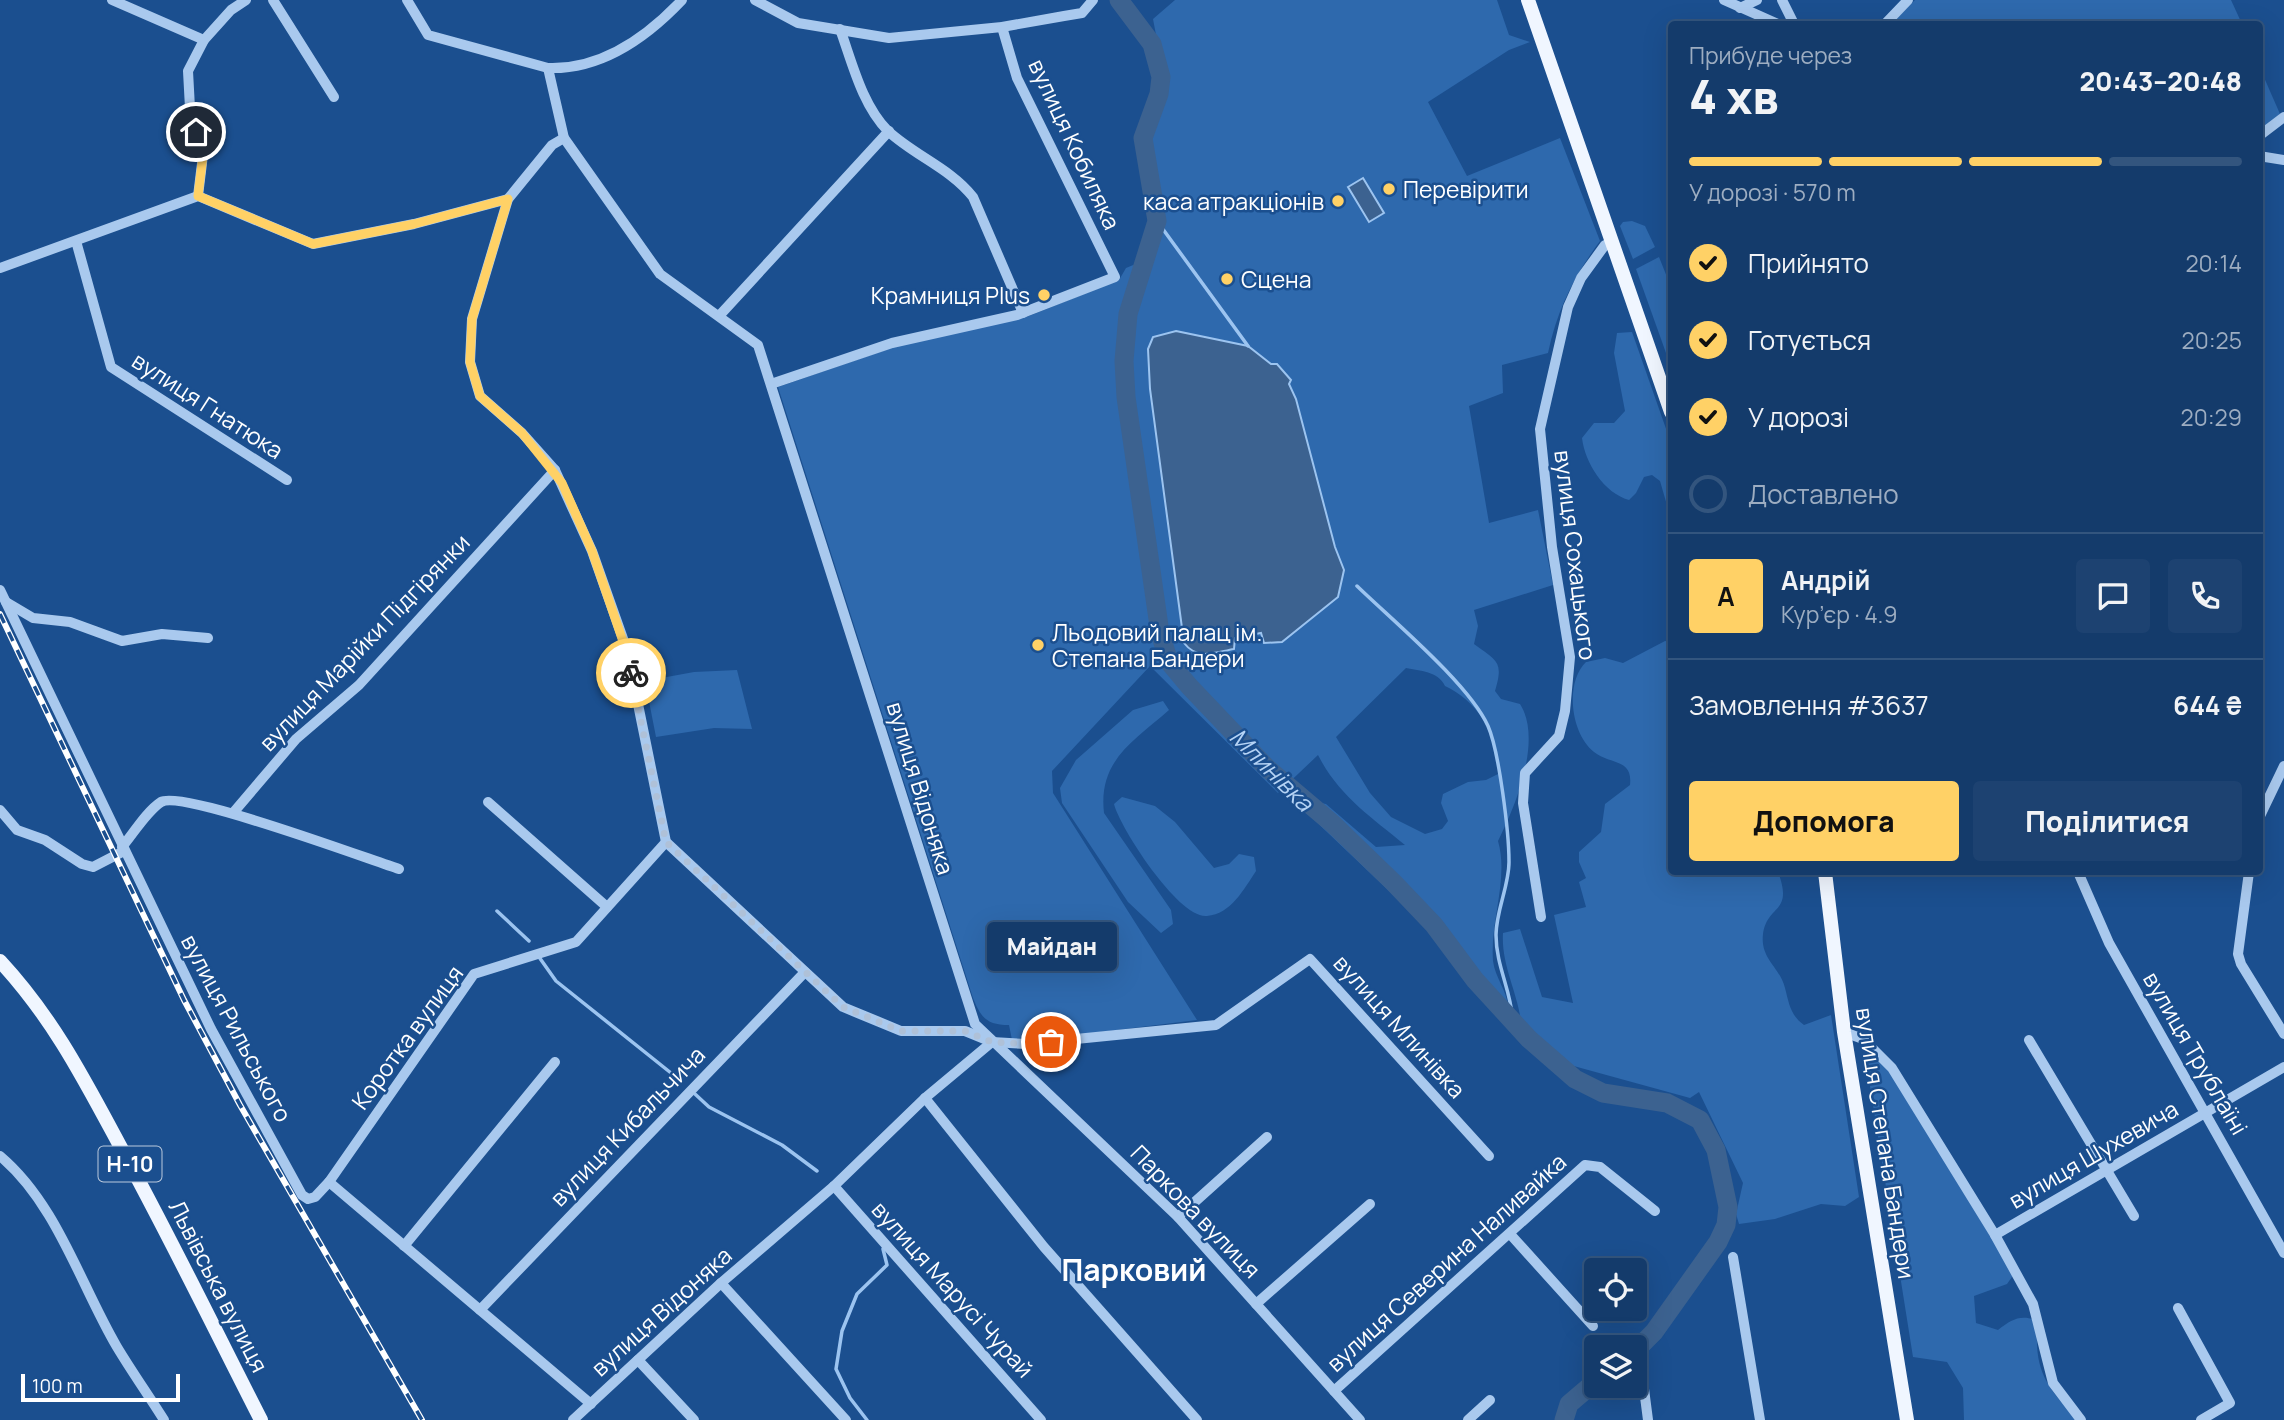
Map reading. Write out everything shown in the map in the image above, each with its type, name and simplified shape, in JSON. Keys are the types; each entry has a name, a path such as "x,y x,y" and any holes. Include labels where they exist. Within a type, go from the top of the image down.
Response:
{"main road":[{"path":"1528,0 1668,403"},
{"name":"вулиця Степана Бандери","path":"1825,875 1844,1032 1907,1420"},
{"name":"Львівська вулиця","path":"0,961 33,997 60,1035 142,1185 261,1420"}],"street":[{"path":"112,0 204,40"},
{"path":"198,196 203,155 190,108 188,71 204,40 231,10 246,0"},
{"path":"273,0 334,97"},
{"path":"407,0 428,35 548,68 560,68 615,54 657,26 681,0"},
{"path":"755,0 798,23 889,38 1002,27 1083,13 1093,0"},
{"path":"1724,0 1771,21"},
{"path":"1740,8 1757,0"},
{"path":"1782,0 1792,21"},
{"path":"1888,21 1908,0"},
{"name":"вулиця Кобиляка","path":"1002,27 1017,78 1115,277 1023,313"},
{"path":"771,384 892,343 1023,313 973,197 961,181 889,131 862,89 840,29"},
{"name":"вулиця Відоняка","path":"548,68 564,138 660,274 758,345 964,994 975,1024 992,1042 925,1098 834,1186 720,1283 573,1420"},
{"path":"2263,133 2284,117"},
{"path":"719,316 889,131"},
{"path":"564,138 552,145 508,199 472,319 470,362 480,396 522,433 555,470 592,551 626,650 666,842 843,1007 882,1026 901,1031 965,1031 992,1042"},
{"path":"2263,157 2284,160"},
{"path":"0,268 198,196 313,244 414,224 508,199"},
{"name":"вулиця Гнатюка","path":"76,241 111,368 287,480"},
{"name":"вулиця Сохацького","path":"1541,917 1523,803 1525,772 1559,736 1566,711 1570,657 1552,547 1540,429 1568,307 1581,278 1605,245 1612,242"},
{"name":"вулиця Марійки Підгірянки","path":"233,813 296,739 359,685 555,470"},
{"name":"вулиця Рильського","path":"0,590 211,1029 302,1195 308,1199 315,1197 329,1182"},
{"path":"6,602 33,618 60,620 122,640 162,634 208,638"},
{"path":"24,638 33,618"},
{"path":"2263,810 2284,766"},
{"path":"0,810 17,830 45,840 82,864 93,867 123,849 160,803 172,799 233,813 399,869"},
{"path":"488,802 607,907"},
{"name":"Коротка вулиця","path":"329,1182 474,974 576,942 666,842"},
{"name":"вулиця Трублаїні","path":"2079,875 2109,943 2284,1253"},
{"path":"2249,875 2238,954 2241,964 2284,1034"},
{"name":"вулиця Млинівка","path":"992,1042 1026,1044 1216,1025 1310,959 1489,1156"},
{"name":"вулиця Кибальчича","path":"480,1310 804,972"},
{"path":"1844,1032 1863,1039 1892,1068 1995,1235 2033,1304 2053,1383 2081,1420"},
{"path":"2029,1040 2134,1216"},
{"name":"Паркова вулиця","path":"992,1042 1178,1217 1360,1420"},
{"path":"404,1246 555,1062"},
{"name":"вулиця Шухевича","path":"1995,1235 2284,1067"},
{"path":"925,1098 1044,1247 1197,1420"},
{"path":"1178,1217 1267,1138"},
{"path":"0,1156 30,1187 47,1214 117,1347 164,1420"},
{"name":"вулиця Северина Наливайка","path":"1334,1391 1585,1165 1600,1167 1655,1211"},
{"path":"329,1182 591,1404"},
{"name":"вулиця Марусі Чурай","path":"834,1186 1041,1420"},
{"path":"1256,1304 1370,1204"},
{"path":"1510,1234 1593,1325"},
{"path":"1733,1257 1760,1420"},
{"path":"720,1283 846,1420"},
{"path":"2178,1308 2230,1402 2201,1420"},
{"path":"638,1360 694,1420"},
{"path":"1645,1398 1648,1420"},
{"path":"1468,1420 1490,1400"}],"shaded area":[{"path":"1175,0 1497,0 1509,35 1530,42 1509,50 1428,102 1467,176 1560,138 1600,241 1568,294 1556,322 1548,353 1502,365 1503,393 1469,406 1489,523 1538,510 1553,585 1474,610 1478,626 1474,644 1497,663 1499,673 1495,691 1501,699 1520,704 1529,736 1524,773 1498,841 1501,870 1493,961 1508,1008 1477,975 1445,929 1429,929 1306,812 1316,802 1326,804 1376,847 1405,845 1346,794 1318,755 1278,793 1150,666 1052,771 1053,793 1197,1020 1028,1041 1012,1040 1009,1025 995,1024 986,1019 973,998 778,387 897,346 1029,316 1119,280 1126,268 1138,263 1160,207 1149,139 1165,82 1153,19","holes":["1406,668 1438,677 1445,686 1467,701 1485,722 1498,760 1498,774 1486,780 1468,782 1443,794 1441,803 1448,821 1442,829 1425,834 1391,817 1370,793 1336,737"]},
{"path":"1915,0 2231,0 2241,21 1894,21"},
{"path":"2263,75 2280,114 2263,129"},
{"path":"1363,178 1384,213 1369,222 1348,187"},
{"path":"1632,221 1645,226 1655,247 1633,259 1620,226 1623,222"},
{"path":"1659,257 1668,280 1668,359 1636,269"},
{"path":"1176,331 1248,346 1271,364 1277,364 1291,380 1289,384 1296,399 1335,547 1344,570 1338,597 1282,642 1264,643 1261,633 1235,638 1234,649 1207,654 1195,652 1184,643 1150,389 1148,349 1153,337"},
{"path":"1632,332 1668,434 1668,509 1660,481 1652,475 1644,477 1629,500 1612,491 1597,476 1584,448 1582,438 1594,423 1614,423 1625,411 1614,353 1617,333"},
{"path":"1668,642 1668,875 1779,875 1783,895 1778,908 1765,924 1764,950 1782,981 1791,1008 1799,1021 1804,1025 1831,1015 1859,1197 1845,1206 1821,1204 1775,1219 1739,1224 1736,1214 1743,1183 1699,1092 1690,1098 1570,1065 1521,1021 1504,956 1503,933 1520,929 1542,997 1573,1003 1554,915 1586,907 1579,882 1586,878 1579,862 1579,852 1601,832 1605,804 1630,785 1630,776 1624,766 1600,756 1586,743 1575,720 1573,694 1579,671 1586,662 1605,658 1623,663"},
{"path":"737,670 752,729 714,728 656,737 645,681 694,672"},
{"path":"1163,701 1169,710 1121,753 1107,779 1104,795 1104,813 1171,910 1173,924 1161,933 1128,902 1062,803 1060,788 1076,760 1133,710"},
{"path":"1122,797 1155,806 1175,822 1214,868 1229,864 1239,854 1254,857 1256,871 1242,893 1223,911 1207,916 1195,913 1182,903 1152,870 1127,832 1114,804"},
{"path":"1880,1057 2014,1274 2007,1284 1974,1296 1976,1323 1998,1330 2017,1319 2038,1321 2038,1352 2044,1376 2050,1387 2079,1420 1964,1420 1963,1388 1947,1362 1913,1357 1866,1061"}],"waterway":[{"name":"Млинівка","path":"1119,0 1152,44 1161,77 1159,94 1143,138 1157,221 1128,314 1124,361 1126,397 1160,633 1169,662 1268,769 1333,824 1394,883 1434,925 1475,980 1529,1039 1575,1079 1603,1093 1667,1103 1700,1120 1716,1150 1728,1207 1726,1225 1718,1242 1647,1339"},
{"path":"1157,221 1248,346"},
{"path":"1357,586 1447,672 1478,709 1488,726 1499,772 1507,832 1509,862 1496,935 1513,1023"},
{"path":"497,911 529,941"},
{"path":"539,957 556,981 681,1081"},
{"path":"695,1094 709,1107 782,1145 817,1171"},
{"path":"867,1420 850,1398 836,1369 842,1331 857,1294 887,1265 883,1249"},
{"name":"Млинівка","path":"1564,1420 1569,1404 1584,1391"}],"railway":[{"path":"0,614 184,1000 240,1105 422,1420"}],"way so far":[{"path":"631,673 666,842 843,1007 882,1026 901,1031 965,1031 992,1042 1051,1042"}],"place":[{"name":"Перевірити","path":"1389,189"},
{"name":"каса атракціонів","path":"1338,201"},
{"name":"Сцена","path":"1227,279"},
{"name":"Крамниця Plus","path":"1044,295"},
{"name":"Льодовий палац ім. Степана Бандери","path":"1038,645"},
{"name":"Майдан","path":"1051,1042"}],"district":[{"name":"Парковий","path":"1134,1269"}],"route":[{"path":"196,132 203,155 198,196 313,244 414,224 508,199 472,319 470,362 480,396 522,433 555,470 562,483 592,551 626,650 631,673"}]}
